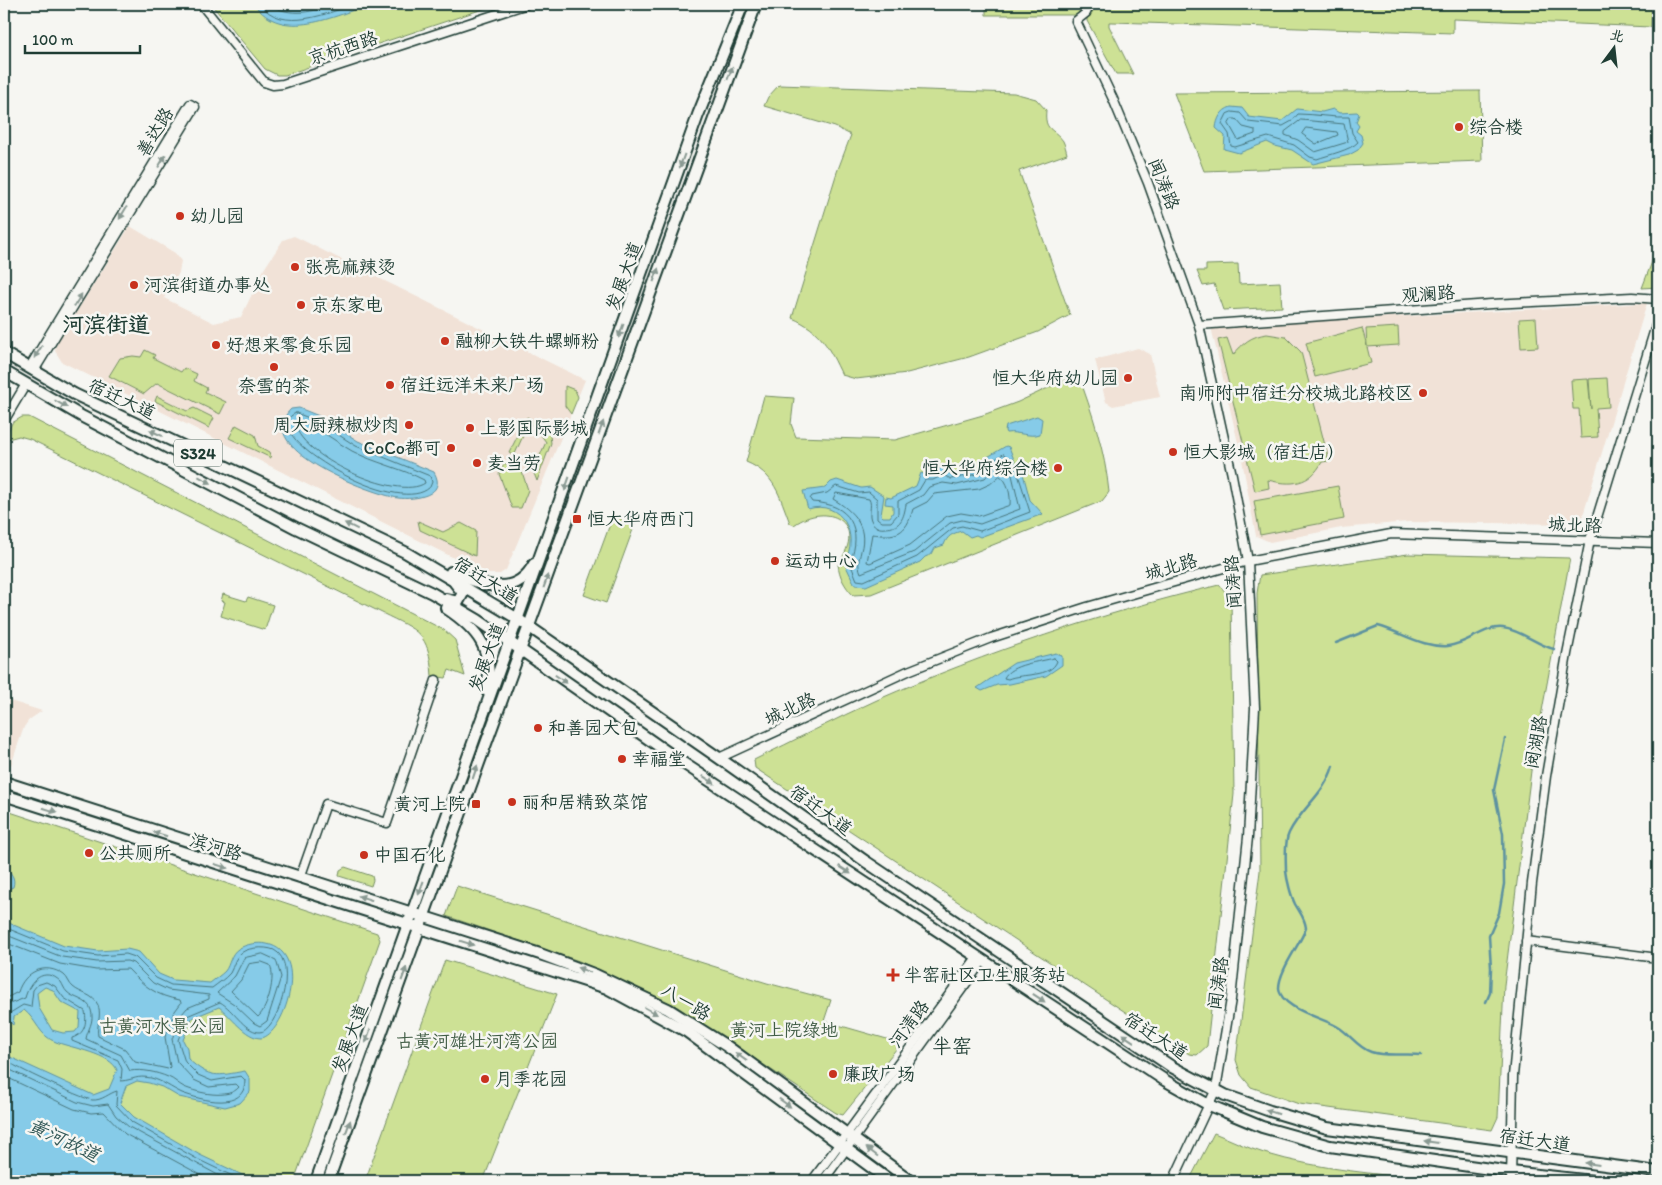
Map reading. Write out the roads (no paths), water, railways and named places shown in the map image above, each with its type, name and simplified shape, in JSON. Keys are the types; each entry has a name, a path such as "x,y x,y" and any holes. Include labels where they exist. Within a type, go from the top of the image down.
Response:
{"main road":[{"name":"发展大道","path":"316,1181 557,513 698,115 743,4"},
{"name":"发展大道","path":"330,1177 713,118 756,4"},
{"name":"宿迁大道","path":"4,353 74,394 394,547 446,575 518,619 865,862 1163,1062 1216,1089 1270,1112 1328,1128 1511,1154 1658,1172"},
{"name":"宿迁大道","path":"4,371 83,416 279,519 432,593 478,620 680,761 1166,1082 1209,1105 1262,1127 1330,1146 1511,1177 1593,1181"},
{"path":"394,547 479,584 495,587 511,586 524,578 533,567 557,513"},
{"path":"377,566 448,609 479,635 489,668 486,699 473,743"},
{"path":"432,593 455,602 462,599 463,593 460,588 446,575"},
{"name":"滨河路","path":"4,782 412,913"},
{"name":"滨河路","path":"4,795 420,929"},
{"name":"八一路","path":"412,913 596,974 644,996 728,1047 911,1181"},
{"name":"八一路","path":"420,929 591,982 627,998 686,1031 890,1181"}],"street":[{"name":"京杭西路","path":"200,4 264,82 273,85 283,84 527,4"},
{"name":"闻涛路","path":"1090,4 1086,13 1076,21 1113,99 1148,183 1199,324 1232,475 1248,561 1254,708 1248,837 1231,1000 1216,1089 1173,1181"},
{"name":"善达路","path":"190,104 195,107 32,370 190,104"},
{"name":"观澜路","path":"1199,324 1491,304 1632,297 1658,299"},
{"name":"阅湖路","path":"1511,1177 1513,1076 1526,941 1546,776 1567,654 1590,540 1658,319"},
{"path":"4,421 26,384"},
{"name":"城北路","path":"719,758 908,671 991,638 1087,607 1248,561 1391,534 1658,543"},
{"path":"300,878 326,804 387,824 436,680"},
{"path":"1526,941 1658,958"},
{"name":"河清路","path":"812,1181 851,1136 980,958"},
{"name":"河清路","path":"824,1181 843,1146"}],"water":[{"path":"254,4 370,4 325,20 294,24 279,22 266,16"},
{"path":"1231,107 1242,108 1249,117 1282,121 1297,109 1322,112 1333,109 1339,113 1357,112 1359,114 1356,122 1359,126 1356,131 1361,135 1363,143 1358,150 1349,155 1313,164 1292,150 1267,142 1239,153 1224,149 1225,136 1216,128 1222,113"},
{"path":"299,408 319,416 358,441 434,472 437,486 427,495 398,498 384,495 342,479 319,467 300,454 287,439 283,424 291,409"},
{"path":"1037,416 1042,419 1040,434 1006,433 1006,426"},
{"path":"1006,446 1009,447 1015,462 1021,466 1030,500 1043,514 980,537 976,535 970,537 962,531 951,535 944,545 935,548 932,554 920,562 866,586 855,585 844,562 849,552 850,541 849,531 845,522 830,509 820,507 808,509 803,491 825,488 831,482 837,480 861,488 870,487 884,496 881,515 883,517 890,517 893,512 893,505 885,504 886,497 891,498 916,486 921,473 933,474 942,465 950,474 979,469 986,458"},
{"path":"1056,653 1062,656 1062,665 1046,676 997,685 982,691 977,688 1014,663"},
{"path":"4,867 11,873 14,881 13,887 4,891"},
{"name":"黄河故道","path":"4,921 64,946 98,951 127,949 139,952 159,974 173,980 210,983 225,971 235,951 248,945 267,944 281,951 288,962 291,977 289,994 278,1024 269,1034 261,1038 249,1034 219,1007 192,1018 183,1040 187,1048 188,1059 208,1073 220,1075 245,1071 250,1079 250,1092 240,1103 225,1107 179,1097 162,1087 137,1081 126,1086 120,1103 134,1117 200,1155 255,1181 4,1181 4,1036 8,1056 93,1095 109,1089 117,1070 113,1064 99,1056 50,1039 24,1010 14,1017 13,1025 4,1017","holes":["45,987 53,990 61,1002 80,1012 79,1027 75,1032 63,1033 52,1030 39,1008 37,993"]}],"waterway":[{"path":"1336,643 1378,626 1430,645 1439,646 1455,645 1483,632 1503,628 1510,629 1554,649"},
{"path":"1486,1002 1490,993 1489,936 1499,913 1504,884 1503,834 1494,790 1505,739"},
{"path":"1333,766 1319,793 1294,824 1287,837 1287,879 1306,928 1282,973 1279,988 1281,995 1294,1007 1338,1027 1366,1050 1383,1054 1421,1055"}],"place":[{"name":"综合楼","path":"1459,127"},
{"name":"幼儿园","path":"180,216"},
{"name":"张亮麻辣烫","path":"295,267"},
{"name":"河滨街道办事处","path":"134,285"},
{"name":"京东家电","path":"301,305"},
{"name":"融柳大铁牛螺蛳粉","path":"445,341"},
{"name":"好想来零食乐园","path":"216,345"},
{"name":"奈雪的茶","path":"274,367"},
{"name":"恒大华府幼儿园","path":"1128,378"},
{"name":"宿迁远洋未来广场","path":"390,385"},
{"name":"南师附中宿迁分校城北路校区","path":"1423,393"},
{"name":"周大厨辣椒炒肉","path":"409,425"},
{"name":"上影国际影城","path":"470,428"},
{"name":"CoCo都可","path":"451,448"},
{"name":"恒大影城（宿迁店）","path":"1173,452"},
{"name":"麦当劳","path":"477,463"},
{"name":"恒大华府综合楼","path":"1058,468"},
{"name":"恒大华府西门","path":"577,519"},
{"name":"运动中心","path":"775,561"},
{"name":"和善园大包","path":"538,728"},
{"name":"幸福堂","path":"622,759"},
{"name":"丽和居精致菜馆","path":"512,802"},
{"name":"黄河上院","path":"476,804"},
{"name":"公共厕所","path":"89,853"},
{"name":"中国石化","path":"364,855"},
{"name":"半窑社区卫生服务站","path":"893,975"},
{"name":"廉政广场","path":"833,1074"},
{"name":"月季花园","path":"485,1079"}],"district":[{"name":"河滨街道","path":"106,324"},
{"name":"半窑","path":"952,1046"}],"park label":[{"name":"古黄河水景公园","path":"162,1026"},
{"name":"黄河上院绿地","path":"784,1030"},
{"name":"古黄河雄壮河湾公园","path":"477,1041"}]}
